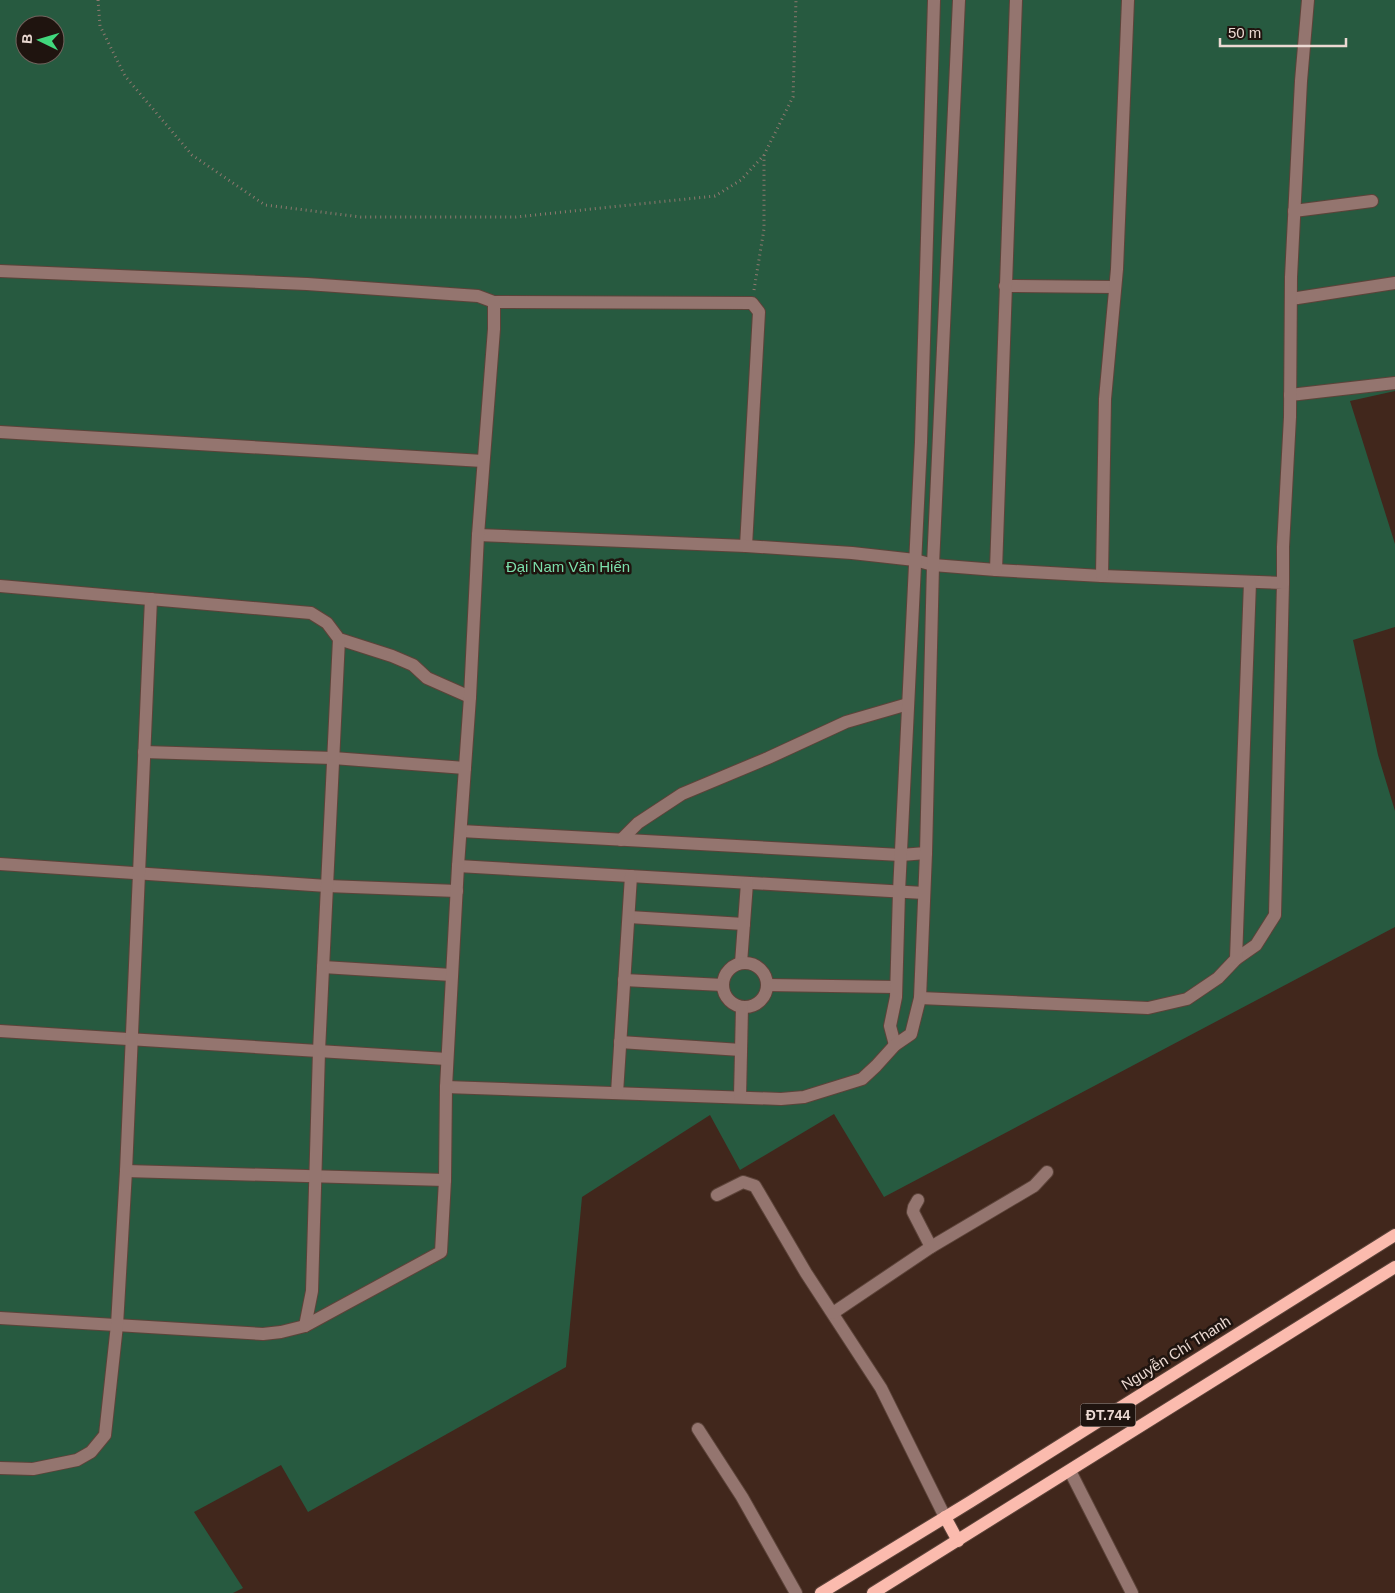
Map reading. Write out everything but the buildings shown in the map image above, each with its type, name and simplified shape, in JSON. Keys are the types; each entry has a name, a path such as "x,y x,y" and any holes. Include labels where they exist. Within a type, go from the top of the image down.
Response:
{"main road":[{"name":"Nguyễn Chí Thanh","path":"821,1593 1395,1235"},
{"name":"ĐT.744","path":"873,1593 1395,1267"},
{"path":"945,1517 958,1541"}],"street":[{"path":"895,1045 890,1026 896,997 900,855 921,442 934,0"},
{"path":"446,1087 740,1098 781,1099 804,1097 862,1079 895,1045 912,1034 920,998 926,853 933,565 959,0"},
{"path":"996,570 1016,0"},
{"path":"1102,576 1105,399 1115,287 1128,0"},
{"path":"920,998 1148,1008 1187,998 1218,978 1236,959 1256,945 1275,915 1284,583 1283,547 1290,395 1294,211 1301,82 1308,0"},
{"path":"1294,211 1372,201"},
{"path":"0,271 307,284 478,296 494,302 752,303 759,312 746,546"},
{"path":"1291,299 1395,283"},
{"path":"1005,286 1115,287"},
{"path":"0,1318 263,1334 281,1332 306,1326 440,1252 445,1180 447,1059 470,697 478,535 494,329 494,302"},
{"path":"1290,395 1395,383"},
{"path":"0,432 484,460"},
{"path":"478,535 746,546 852,553 915,560 933,565 996,570 1284,583"},
{"path":"1236,959 1250,582"},
{"path":"0,586 311,613 327,623 338,639 319,1051 312,1291 306,1326"},
{"path":"0,1468 32,1469 77,1460 91,1452 105,1435 117,1325 126,1171 151,599"},
{"path":"338,639 392,656 413,665 427,678 470,697"},
{"path":"621,840 638,823 682,794 768,758 846,722 908,704"},
{"path":"144,752 333,758 465,768"},
{"path":"461,832 900,855 926,853"},
{"path":"0,864 327,886 457,891"},
{"path":"458,866 924,893"},
{"path":"617,1093 631,876"},
{"path":"741,963 747,883"},
{"path":"628,917 744,924"},
{"path":"741,963 756,966 762,970 767,985 766,992 756,1004 742,1006 734,1004 729,999 725,993 724,985 728,971 741,963"},
{"path":"323,967 452,975"},
{"path":"624,980 724,985"},
{"path":"767,985 896,987"},
{"path":"740,1098 742,1006"},
{"path":"0,1031 447,1059"},
{"path":"620,1042 741,1050"},
{"path":"126,1171 445,1180"},
{"path":"832,1313 931,1247 1034,1186 1047,1172"},
{"path":"717,1194 743,1182 754,1186 880,1388 945,1517"},
{"path":"918,1200 913,1212 931,1247"},
{"path":"698,1429 742,1497 796,1593"},
{"path":"1070,1471 1132,1593"}],"path":[{"path":"98,0 100,26 125,76 192,155 265,205 362,216 516,217 715,196 741,180 764,156 793,97 796,0"},
{"path":"752,303 764,229 764,156"}],"green space":[{"name":"Đại Nam Văn Hiến","path":"0,0 1395,0 1395,391 1350,401 1395,544 1395,627 1353,640 1378,755 1395,811 1395,927 884,1197 834,1114 740,1170 710,1115 582,1197 566,1367 308,1512 281,1465 194,1512 243,1588 233,1593 0,1593"}]}
